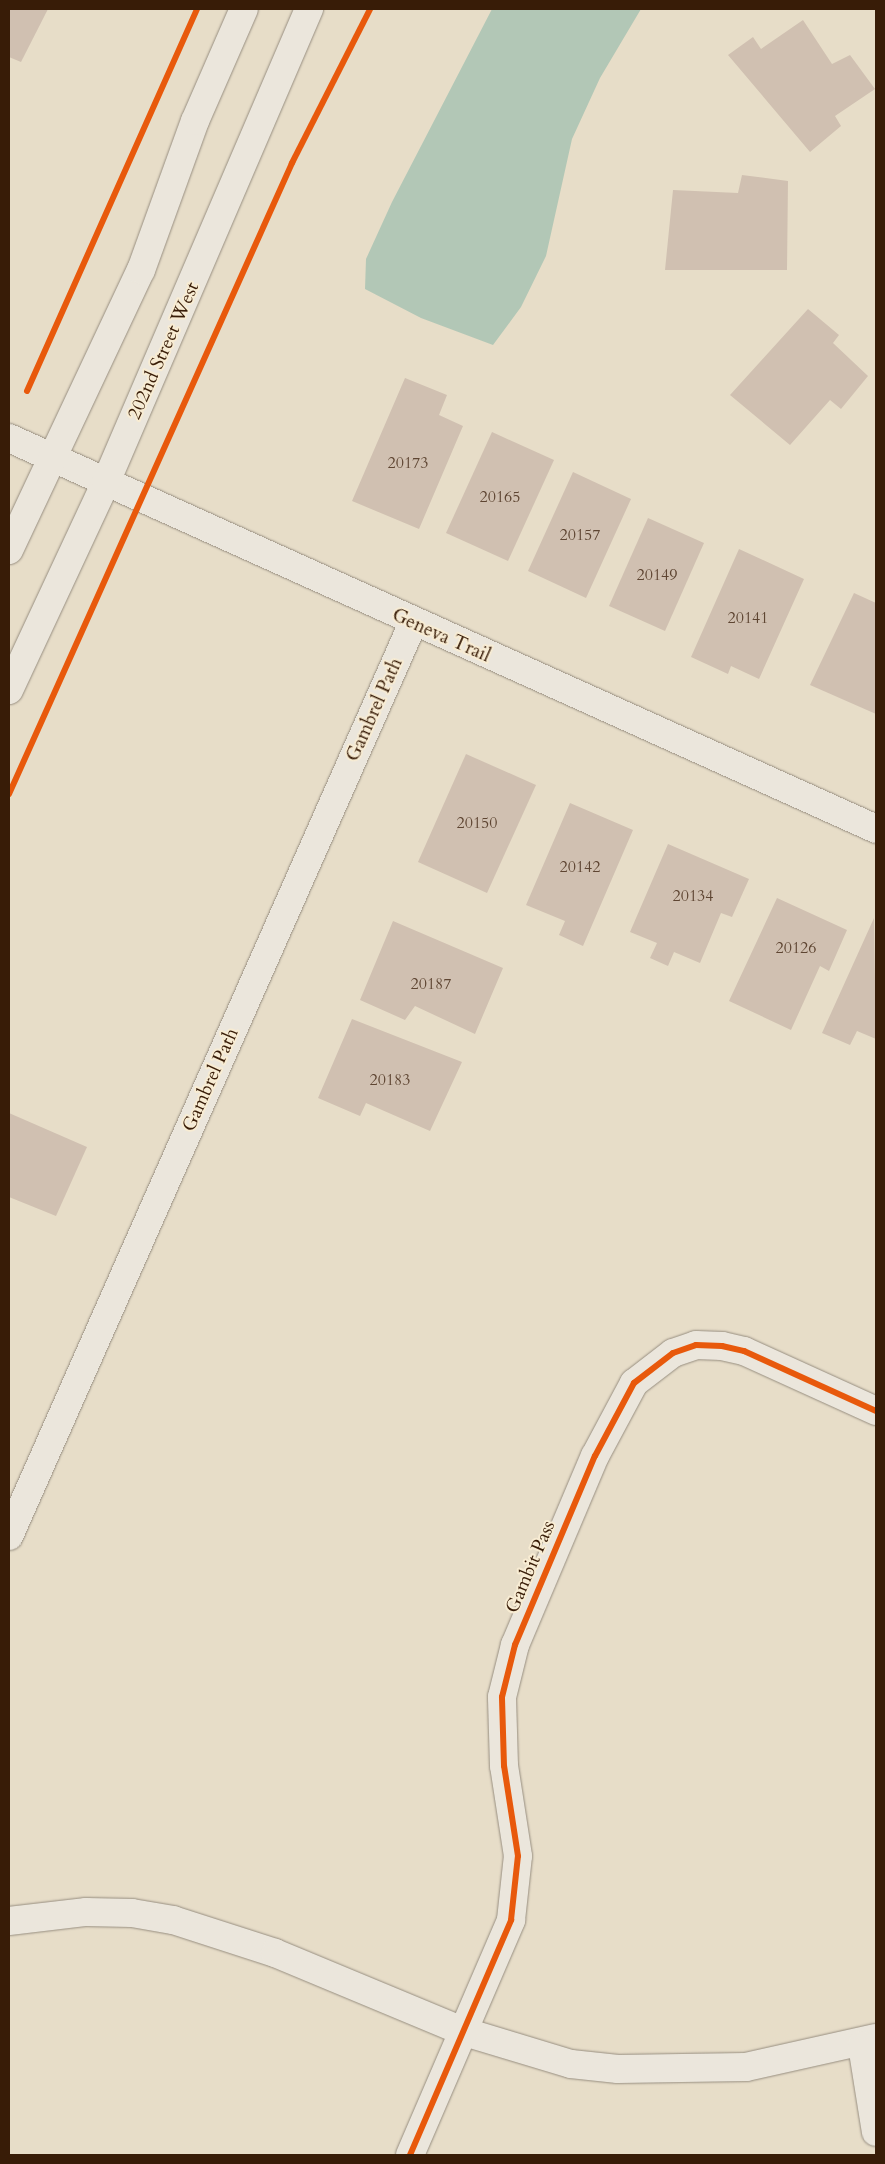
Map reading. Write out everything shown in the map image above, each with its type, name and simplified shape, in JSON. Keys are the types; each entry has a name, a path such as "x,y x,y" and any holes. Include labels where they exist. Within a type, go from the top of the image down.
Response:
{"street":[{"path":"9,550 141,270 195,122 244,9"},
{"name":"202nd Street West","path":"9,690 106,482 309,9"},
{"name":"Geneva Trail","path":"9,438 413,623 876,829"},
{"name":"Gambrel Path","path":"9,1536 413,623"},
{"name":"Gambit Pass","path":"410,2155 465,2032 511,1920 516,1884 516,1829 502,1722 502,1697 514,1645 595,1456 634,1383 673,1353 696,1345 722,1346 744,1351 876,1411"},
{"path":"9,1921 86,1912 132,1913 173,1920 275,1954 465,2032 528,2054 618,2070 746,2066 869,2042 876,2132"}],"shaded area":[{"path":"492,9 641,9 600,78 572,139 546,256 521,307 493,345 421,318 365,289 366,259 392,202"}],"building":[{"path":"9,9 48,9 21,62 9,57"},
{"path":"803,20 832,64 850,55 875,89 835,116 841,126 810,152 728,55 753,37 761,49"},
{"path":"742,175 788,181 787,270 665,270 673,190 738,193"},
{"path":"808,309 839,335 833,343 868,376 841,409 830,400 790,445 730,395"},
{"path":"405,378 447,395 439,415 463,426 419,529 352,501"},
{"path":"492,432 554,460 508,561 446,533"},
{"path":"573,472 631,499 586,598 528,571"},
{"path":"648,518 704,543 665,631 609,606"},
{"path":"739,549 804,579 759,679 731,666 728,674 691,657"},
{"path":"854,593 876,603 876,714 810,685"},
{"path":"466,754 536,785 487,893 418,862"},
{"path":"570,803 633,830 583,946 559,935 565,921 526,905"},
{"path":"668,844 749,879 732,917 721,913 700,963 674,952 668,966 650,958 657,943 630,932"},
{"path":"777,898 847,930 829,971 820,966 791,1030 729,1001"},
{"path":"874,918 876,1039 857,1031 850,1045 822,1033"},
{"path":"393,921 503,968 475,1034 415,1006 405,1020 360,1000"},
{"path":"352,1019 462,1062 430,1131 366,1103 360,1116 318,1098"},
{"path":"9,1113 87,1147 56,1216 9,1197"}],"cycle path":[{"path":"27,391 197,9"},
{"path":"9,794 292,163 370,9"},
{"path":"410,2155 511,1920 518,1856 504,1766 502,1697 515,1645 595,1456 634,1383 673,1353 696,1345 722,1346 744,1351 876,1411"}]}
